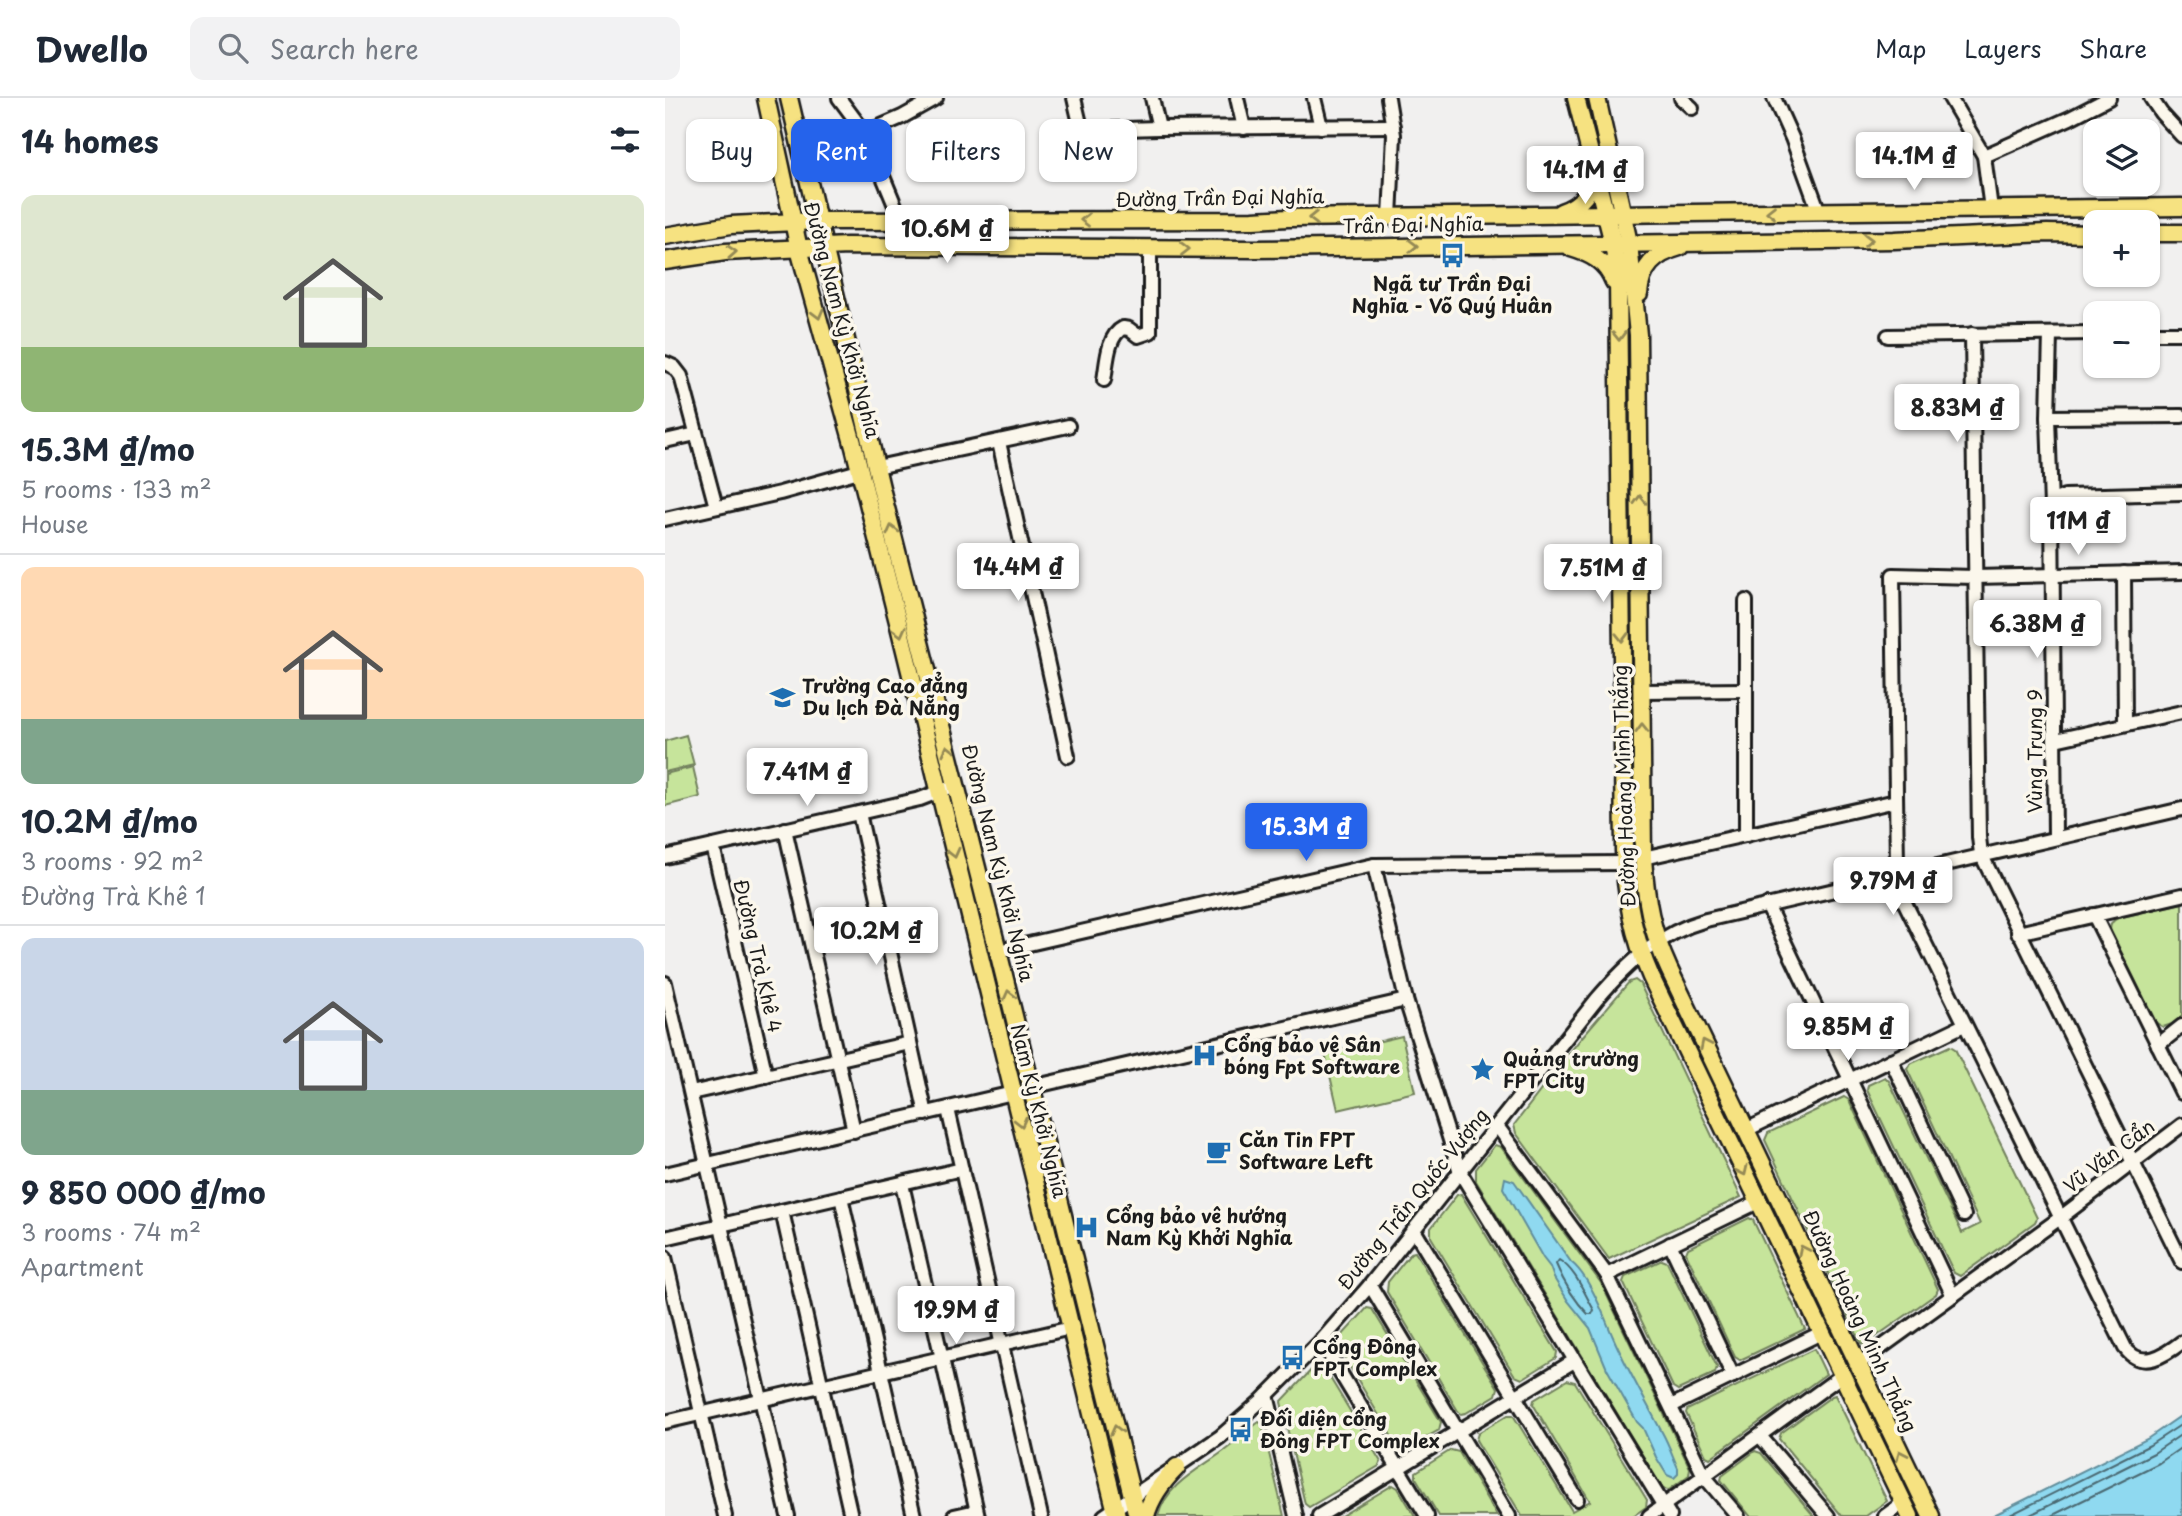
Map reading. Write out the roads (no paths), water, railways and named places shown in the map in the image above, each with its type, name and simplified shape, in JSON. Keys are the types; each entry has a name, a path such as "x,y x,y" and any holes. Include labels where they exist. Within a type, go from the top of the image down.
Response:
{"main road":[{"name":"Đường Nam Kỳ Khởi Nghĩa","path":"766,98 799,249 859,471"},
{"name":"Đường Nam Kỳ Khởi Nghĩa","path":"789,98 877,467 1137,1516"},
{"path":"1576,98 1592,160 1614,214"},
{"path":"1597,98 1614,214 1621,243"},
{"path":"1552,215 1571,209 1585,197 1593,176 1592,160"},
{"path":"1819,212 2182,207"},
{"path":"2047,210 2047,233"},
{"name":"Đường Trần Đại Nghĩa","path":"665,236 731,225 818,220 1253,220 1819,212"},
{"path":"1253,220 1254,249"},
{"path":"2160,233 2182,233"},
{"name":"Trần Đại Nghĩa","path":"824,248 1254,249 1894,240 2083,234"},
{"path":"1638,335 1640,288 1648,265 1668,251 1703,242"},
{"name":"Đường Hoàng Minh Thắng","path":"1621,243 1618,299 1624,863 1631,920 1641,954 1907,1510"},
{"name":"Đường Hoàng Minh Thắng","path":"1621,243 1638,335 1643,858 1648,910 1656,942 1931,1516"},
{"path":"1559,244 1601,261 1613,278 1618,299"},
{"path":"665,261 725,252 824,248"},
{"path":"859,471 877,467"},
{"name":"Nam Kỳ Khởi Nghĩa","path":"859,471 1071,1328 1112,1514"},
{"path":"1623,691 1642,691"},
{"path":"1728,1139 1746,1130"},
{"path":"1842,1376 1857,1365"},
{"path":"1146,1516 1159,1487 1177,1467"}],"street":[{"path":"839,98 854,119"},
{"path":"892,122 936,98"},
{"path":"1074,98 1081,128 1088,130 1393,126"},
{"path":"1152,98 1159,128"},
{"path":"1237,98 1244,128"},
{"path":"1314,98 1321,127"},
{"path":"1388,98 1393,126 1390,217"},
{"path":"1681,98 1692,108"},
{"path":"1774,98 1819,212"},
{"path":"1950,98 1984,156 1991,209"},
{"path":"2076,98 2083,111"},
{"path":"1984,156 2109,98"},
{"path":"2151,98 2182,136"},
{"path":"885,182 901,220"},
{"path":"1104,380 1115,333 1123,328 1139,336 1150,332 1150,248"},
{"path":"1888,336 2083,333"},
{"path":"2160,333 2182,333"},
{"path":"1972,334 1981,854 2182,1262"},
{"name":"Vùng Trung 9","path":"2050,334 2048,417 2055,837"},
{"path":"665,363 674,367 681,376 716,507"},
{"path":"2048,417 2182,416"},
{"path":"877,467 1068,426"},
{"path":"665,441 696,434"},
{"path":"999,442 1068,756"},
{"path":"665,519 859,471"},
{"path":"2051,507 2057,499 2065,496 2182,493"},
{"path":"2182,572 1975,577 1893,575 1898,875 1904,901 2129,1354 2151,1360 2164,1356 2182,1342"},
{"path":"2124,573 2125,724"},
{"path":"1746,601 1746,835"},
{"path":"1642,691 1746,690"},
{"path":"2055,740 2182,712"},
{"path":"665,857 920,799 957,786"},
{"path":"1643,858 1896,801"},
{"name":"Đường Trần Quốc Vượng","path":"1112,1514 1132,1496 1220,1437 1321,1341 1370,1286 1597,999 1656,942 1676,930 1696,923 1767,905 2182,809"},
{"path":"859,813 926,1114"},
{"path":"785,830 854,1131"},
{"name":"Đường Trà Khê 4","path":"713,846 766,1076"},
{"path":"998,951 1374,865 1624,863"},
{"path":"1374,865 1406,1000 1460,1172 1666,1511"},
{"path":"2018,933 2182,895"},
{"path":"1767,905 1953,1296"},
{"path":"2094,915 2182,1093"},
{"path":"665,983 788,1516"},
{"path":"1032,1087 1406,1000"},
{"path":"1746,1130 1964,1025"},
{"path":"2158,1045 2182,1027"},
{"path":"691,1093 910,1043"},
{"path":"1891,1060 1965,1215"},
{"path":"665,1174 1013,1093"},
{"path":"948,1109 1041,1516"},
{"name":"Vũ Văn Cẩn","path":"1857,1365 2060,1218 2182,1125"},
{"path":"1497,1126 1607,1275 1704,1476 1738,1516"},
{"path":"665,1238 962,1169"},
{"path":"902,1184 977,1513 954,1516"},
{"path":"842,1197 914,1516"},
{"path":"1607,1275 1758,1202"},
{"path":"782,1211 851,1516"},
{"path":"1414,1230 1577,1499"},
{"path":"2170,1239 2182,1230"},
{"path":"1670,1244 1733,1376"},
{"path":"665,1257 725,1516"},
{"path":"1370,1286 1509,1516"},
{"path":"665,1422 1071,1328"},
{"path":"1671,1405 1821,1333"},
{"path":"1321,1341 1427,1516"},
{"path":"1319,1516 1574,1361"},
{"path":"1649,1516 1666,1511 1704,1476 1842,1376"},
{"path":"1267,1395 1296,1516"},
{"path":"1760,1436 1828,1516"},
{"path":"1885,1516 1907,1510"}],"water":[{"path":"1505,1178 1514,1181 1590,1286 1624,1361 1669,1447 1678,1468 1678,1474 1674,1478 1667,1475 1656,1457 1643,1428 1607,1369 1590,1328 1568,1301 1503,1188"},
{"path":"2182,1415 2182,1516 1992,1516 2147,1439"}],"place":[{"name":"Ngã tư Trần Đại Nghĩa - Võ Quý Huân","path":"1452,256"},
{"name":"Trường Cao đẳng Du lịch Đà Nẵng","path":"782,697"},
{"name":"Cổng bảo vệ Sân bóng Fpt Software","path":"1204,1056"},
{"name":"Quảng trường FPT City","path":"1483,1070"},
{"name":"Căn Tin FPT Software Left","path":"1219,1151"},
{"name":"Cổng bảo vệ hướng Nam Kỳ Khởi Nghĩa","path":"1086,1227"},
{"name":"Cổng Đông FPT Complex","path":"1293,1358"},
{"name":"Đối diện cổng Đông FPT Complex","path":"1240,1430"}]}
